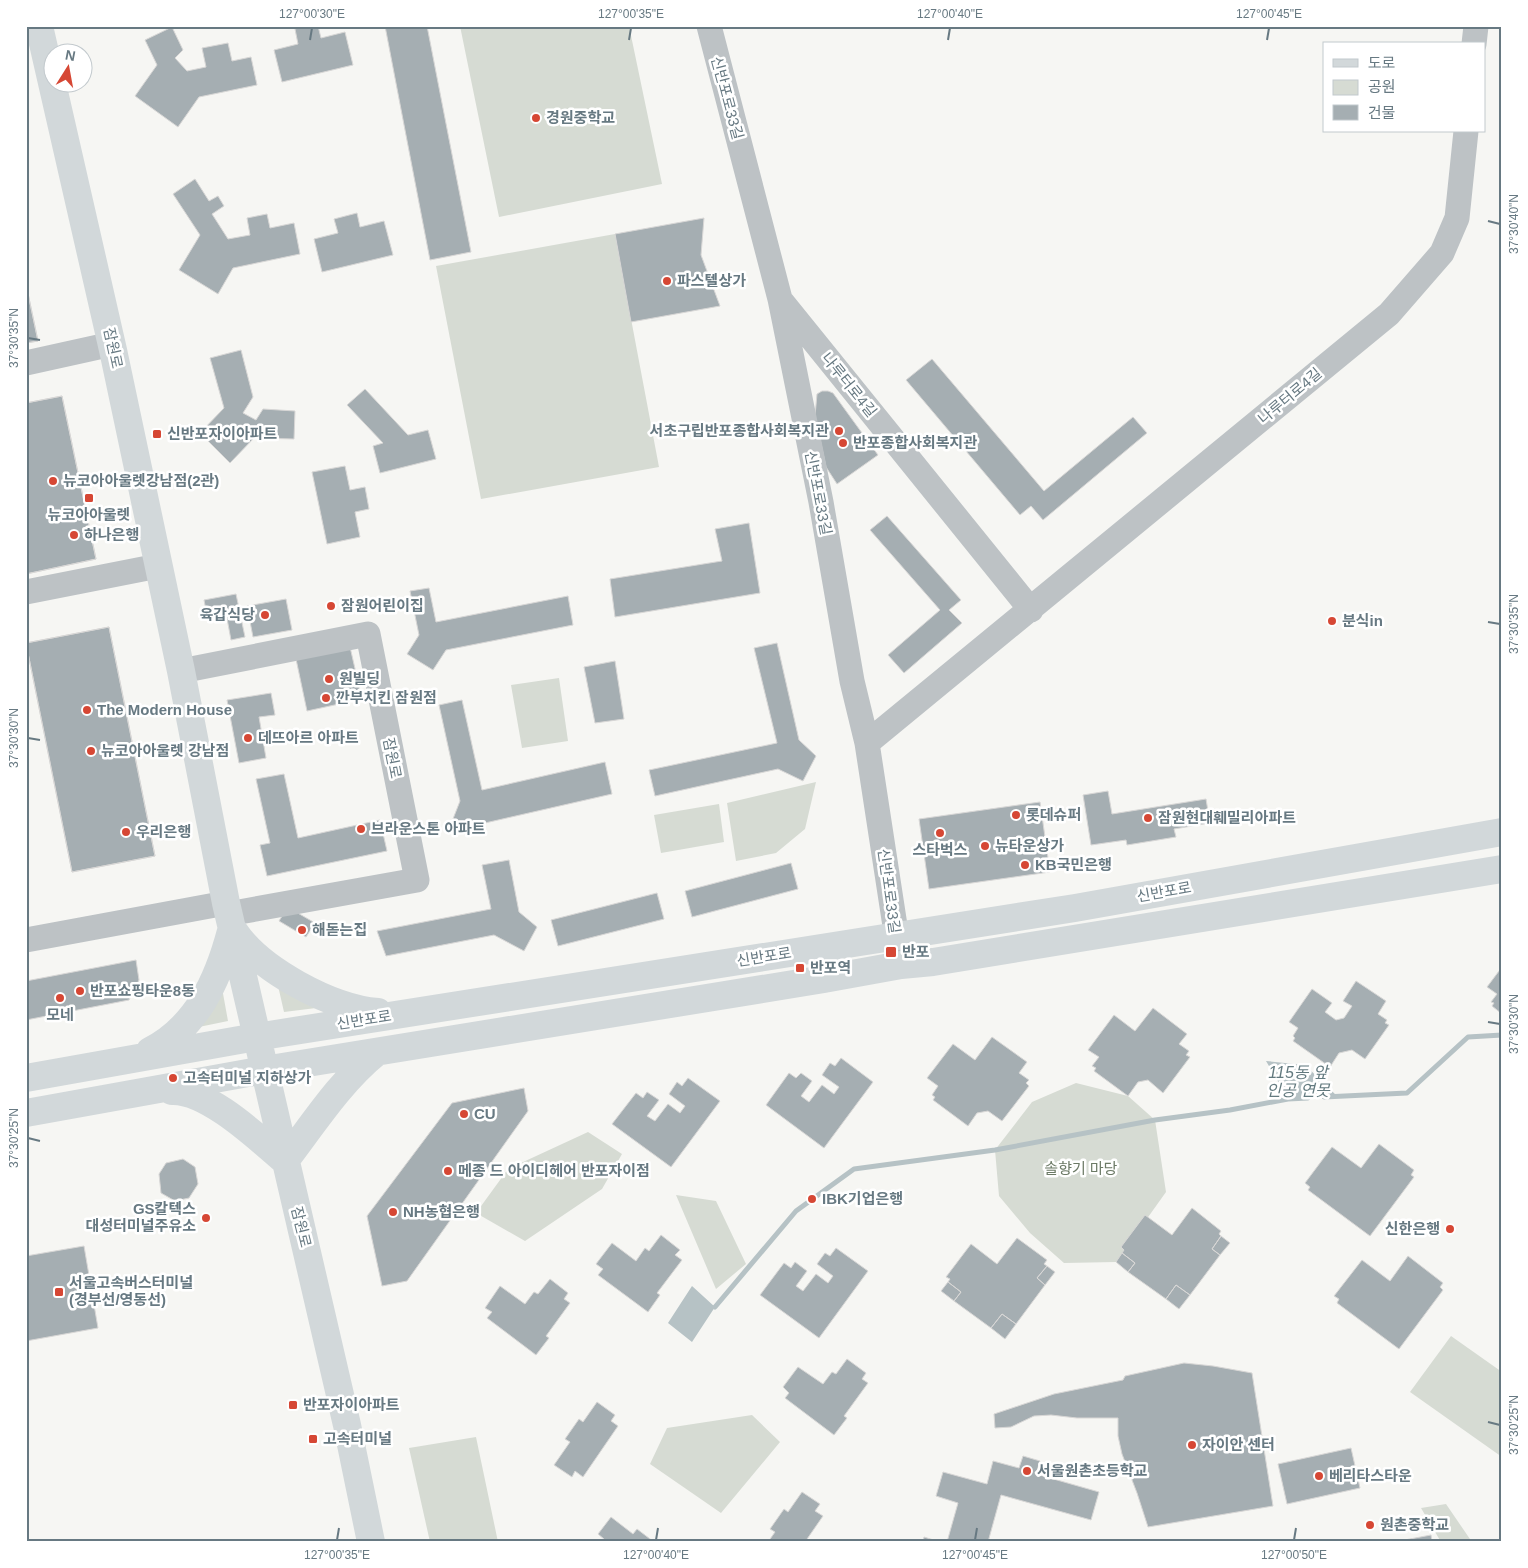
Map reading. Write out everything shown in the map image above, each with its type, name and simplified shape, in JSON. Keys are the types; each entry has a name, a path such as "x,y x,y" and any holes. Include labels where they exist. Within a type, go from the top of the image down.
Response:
{"main road":[{"name":"잠원로","path":"39,26 112,344 181,672 228,915 345,1415 371,1542"},
{"name":"신반포로","path":"26,1078 256,1037 1075,908 1502,832"},
{"name":"신반포로","path":"26,1113 264,1070 804,983 901,965 933,962 1502,869"},
{"path":"228,915 240,940 266,964 315,994 358,1009 402,1014"},
{"path":"135,1058 171,1039 193,1016 218,972 228,915"},
{"path":"130,1094 176,1091 187,1092 201,1097 246,1128 285,1161 345,1082 377,1052"}],"street":[{"name":"신반포로33길","path":"709,26 780,300 821,502 852,681 867,743 901,965"},
{"path":"1474,42 1476,26"},
{"name":"나루터로4길","path":"867,743 1389,314 1442,253 1457,218 1466,132"},
{"name":"나루터로4길","path":"780,300 1031,610"},
{"path":"26,363 112,344"},
{"path":"26,592 158,566"},
{"name":"잠원로","path":"27,936 228,915 417,880 368,634 181,672"}],"green space":[{"path":"460,26 629,26 662,184 499,217"},
{"path":"615,234 659,467 481,499 436,266"},
{"path":"559,678 568,741 522,748 511,685"},
{"path":"816,782 805,829 776,853 736,861 727,803"},
{"path":"719,804 724,842 661,853 654,815"},
{"path":"276,977 324,1007 284,1012"},
{"path":"222,988 228,1021 194,1028"},
{"name":"솔향기 마당","path":"1076,1083 1128,1096 1155,1120 1166,1192 1116,1262 1064,1263 1030,1233 999,1196 995,1150 1032,1102"},
{"path":"588,1132 622,1154 602,1189 525,1241 476,1213 508,1169"},
{"path":"676,1195 716,1201 746,1264 716,1289"},
{"path":"1451,1336 1502,1372 1502,1457 1410,1392"},
{"path":"752,1415 780,1442 721,1513 650,1464 667,1428"},
{"path":"476,1437 498,1542 430,1542 409,1448"},
{"path":"1446,1504 1472,1542 1441,1542 1421,1508"}],"water":[{"name":"115동 앞 인공 연못","path":"1266,1061 1305,1065 1337,1096 1288,1098"},
{"path":"692,1286 715,1307 692,1342 668,1323"}],"building":[{"path":"318,26 321,38 345,32 353,65 282,82 274,50 298,44 295,29"},
{"path":"385,26 427,26 471,252 430,260"},
{"path":"172,27 183,50 175,58 187,71 206,67 202,48 228,43 232,61 251,57 257,85 199,97 178,127 135,96 157,65 145,40"},
{"path":"195,179 209,201 218,196 224,206 212,214 228,239 250,235 247,218 267,214 270,228 294,223 300,254 233,268 218,294 179,270 200,235 173,194"},
{"path":"357,213 360,227 384,221 393,255 322,272 314,239 338,233 334,219"},
{"name":"파스텔상가","path":"704,218 701,255 720,306 631,322 615,234"},
{"path":"26,284 38,341 26,343"},
{"path":"26,284 38,341 26,343"},
{"path":"241,350 253,397 243,413 256,420 263,409 295,411 294,439 254,438 230,463 200,433 224,408 210,358"},
{"path":"932,359 1044,491 1133,417 1147,433 1043,520 1031,506 1020,515 906,380"},
{"path":"365,389 408,435 428,430 436,459 380,473 373,446 383,443 347,405"},
{"name":"서초구립반포종합사회복지관","path":"822,391 833,393 878,455 837,484 826,467 815,416 817,394"},
{"name":"뉴코아아울렛강남점(2관)","path":"62,396 96,559 26,574 26,403"},
{"name":"뉴코아아울렛강남점(2관)","path":"62,396 96,559 26,574 26,403"},
{"path":"345,466 350,490 365,487 369,509 355,512 360,537 327,544 312,472"},
{"path":"887,516 961,600 949,610 962,623 904,673 888,655 940,610 870,530"},
{"path":"749,523 760,593 615,617 610,579 722,561 715,529"},
{"path":"429,588 436,622 568,596 573,625 446,650 433,670 407,654 419,635 410,591"},
{"path":"236,594 245,637 231,640 226,613 207,616 204,600"},
{"path":"286,599 292,630 253,637 247,606"},
{"name":"뉴코아아울렛 강남점","path":"109,627 155,856 72,872 26,643"},
{"name":"뉴코아아울렛 강남점","path":"109,627 155,856 72,872 26,643"},
{"path":"777,643 799,740 816,756 803,781 778,769 655,796 649,770 777,743 754,648"},
{"name":"원빌딩","path":"350,647 362,699 307,711 296,659"},
{"path":"615,661 624,719 595,723 584,667"},
{"name":"데뜨아르 아파트","path":"271,693 275,715 259,717 266,758 239,763 227,700"},
{"path":"462,700 482,790 605,762 612,794 485,823 469,837 451,824 460,801 439,705"},
{"name":"브라운스톤 아파트","path":"284,774 298,838 380,820 387,851 267,876 260,845 270,843 256,779"},
{"name":"잠원현대훼밀리아파트","path":"1108,791 1112,814 1206,799 1210,823 1174,829 1176,837 1127,845 1126,840 1091,845 1083,795"},
{"name":"뉴타운상가","path":"1040,802 1050,872 929,889 919,819"},
{"path":"509,860 519,912 537,927 524,951 494,935 386,956 377,931 491,909 482,865"},
{"path":"791,863 798,889 692,917 685,891"},
{"path":"657,893 664,919 558,946 551,920"},
{"name":"해돋는집","path":"296,912 315,923 306,937 279,921 284,913"},
{"name":"반포쇼핑타운8동","path":"136,960 139,980 129,1000 26,1020 26,981"},
{"path":"1502,967 1502,1014 1492,1006 1494,1003 1491,1002 1497,994 1487,987"},
{"path":"1356,981 1386,1001 1378,1014 1387,1020 1385,1023 1389,1025 1365,1059 1352,1050 1339,1053 1330,1067 1293,1041 1295,1038 1293,1036 1298,1028 1289,1022 1312,989 1332,1003 1325,1012 1336,1020 1344,1018 1352,1006 1343,1001"},
{"path":"1153,1008 1187,1034 1179,1044 1189,1051 1186,1055 1190,1057 1163,1093 1148,1080 1138,1082 1128,1096 1094,1071 1096,1068 1092,1066 1099,1057 1088,1050 1114,1015 1135,1031"},
{"path":"992,1037 1027,1062 1019,1073 1029,1080 1026,1083 1029,1086 1002,1121 988,1111 977,1113 968,1126 933,1100 935,1097 932,1095 938,1086 927,1078 953,1044 975,1060"},
{"path":"841,1058 873,1082 824,1148 766,1105 789,1073 796,1078 801,1073 812,1081 801,1096 809,1102 822,1085 834,1094 839,1087 822,1075 830,1063 835,1066"},
{"path":"688,1078 720,1101 671,1167 612,1124 636,1093 643,1098 647,1092 659,1100 647,1116 655,1121 668,1104 680,1113 685,1106 669,1094 677,1082 682,1086"},
{"path":"524,1088 528,1111 407,1281 382,1286 367,1216 452,1103"},
{"path":"1379,1144 1414,1170 1411,1175 1414,1177 1370,1236 1308,1190 1310,1187 1305,1183 1332,1147 1361,1168"},
{"path":"183,1159 195,1167 198,1184 189,1198 175,1201 161,1193 159,1174 166,1163"},
{"path":"1192,1208 1221,1231 1219,1234 1221,1236 1212,1249 1220,1255 1190,1295 1176,1285 1166,1299 1128,1272 1135,1263 1122,1253 1124,1250 1121,1247 1145,1215 1172,1235"},
{"path":"661,1235 680,1250 675,1255 682,1260 657,1293 660,1295 648,1312 598,1275 603,1269 596,1264 612,1243 636,1261 645,1248 649,1251"},
{"path":"1221,1236 1230,1243 1220,1255 1212,1249"},
{"path":"1017,1238 1047,1260 1044,1264 1047,1266 1037,1278 1045,1285 1016,1324 1002,1314 991,1328 954,1301 961,1292 948,1282 950,1279 946,1277 971,1244 997,1264"},
{"name":"서울고속버스터미널 (경부선/영동선)","path":"84,1246 98,1328 26,1341 26,1256"},
{"path":"836,1248 868,1271 819,1338 760,1295 784,1263 791,1268 795,1262 807,1271 796,1286 803,1291 816,1274 828,1283 833,1276 817,1264 825,1253 830,1256"},
{"path":"1122,1253 1135,1263 1128,1272 1116,1262"},
{"path":"1408,1256 1443,1283 1440,1287 1443,1290 1399,1349 1337,1303 1339,1299 1334,1296 1362,1260 1390,1281"},
{"path":"1047,1266 1055,1272 1045,1285 1037,1278"},
{"path":"550,1279 568,1293 564,1299 570,1303 546,1336 549,1338 536,1355 487,1318 492,1312 485,1308 500,1286 525,1304 534,1292 538,1294"},
{"path":"948,1282 961,1292 954,1301 941,1291"},
{"path":"1176,1285 1190,1295 1179,1309 1166,1299"},
{"path":"1002,1314 1016,1324 1005,1339 991,1328"},
{"path":"847,1359 866,1373 862,1379 868,1383 844,1416 847,1418 834,1435 785,1398 789,1393 783,1387 798,1367 823,1384 832,1372 836,1374"},
{"name":"자이안 센터","path":"1184,1363 1252,1373 1273,1506 1148,1527 1122,1454 1118,1436 1118,1418 1034,1416 1011,1427 995,1428 994,1414 1054,1394 1123,1380 1125,1376"},
{"path":"597,1402 615,1415 611,1421 618,1426 583,1477 575,1471 572,1477 554,1465 570,1442 565,1439 579,1419 583,1422"},
{"name":"베리타스타운","path":"1351,1448 1360,1488 1287,1504 1278,1464"},
{"path":"1023,1456 1040,1461 1036,1474 1099,1492 1091,1520 1001,1495 988,1542 947,1542 958,1503 936,1496 943,1472 987,1484 993,1461 1019,1468"},
{"path":"802,1492 820,1504 815,1511 823,1516 805,1542 768,1542 775,1532 770,1529 784,1509 788,1512"},
{"path":"611,1517 633,1534 637,1529 654,1542 601,1542 604,1539 598,1534"},
{"path":"1431,1535 1432,1542 1394,1542"},
{"path":"924,1537 940,1542 923,1542"}],"waterway":[{"path":"1324,1097 1407,1093 1468,1037 1502,1035"},
{"path":"715,1307 796,1211 854,1169 995,1150 1155,1120 1230,1110 1288,1099 1308,1098"}],"place":[{"name":"경원중학교","path":"536,118"},
{"name":"파스텔상가","path":"667,281"},
{"name":"서초구립반포종합사회복지관","path":"839,431"},
{"name":"신반포자이아파트","path":"157,434"},
{"name":"반포종합사회복지관","path":"843,443"},
{"name":"뉴코아아울렛강남점(2관)","path":"53,481"},
{"name":"뉴코아아울렛","path":"89,498"},
{"name":"하나은행","path":"74,535"},
{"name":"잠원어린이집","path":"331,606"},
{"name":"육갑식당","path":"265,615"},
{"name":"분식in","path":"1332,621"},
{"name":"원빌딩","path":"329,679"},
{"name":"깐부치킨 잠원점","path":"326,698"},
{"name":"The Modern House","path":"87,710"},
{"name":"데뜨아르 아파트","path":"248,738"},
{"name":"뉴코아아울렛 강남점","path":"91,751"},
{"name":"롯데슈퍼","path":"1016,815"},
{"name":"잠원현대훼밀리아파트","path":"1148,818"},
{"name":"브라운스톤 아파트","path":"361,829"},
{"name":"우리은행","path":"126,832"},
{"name":"스타벅스","path":"940,833"},
{"name":"뉴타운상가","path":"985,846"},
{"name":"KB국민은행","path":"1025,865"},
{"name":"해돋는집","path":"302,930"},
{"name":"반포","path":"891,952"},
{"name":"반포역","path":"800,968"},
{"name":"반포쇼핑타운8동","path":"80,991"},
{"name":"모네","path":"60,998"},
{"name":"고속터미널 지하상가","path":"173,1078"},
{"name":"CU","path":"464,1114"},
{"name":"메종 드 아이디헤어 반포자이점","path":"448,1171"},
{"name":"IBK기업은행","path":"812,1199"},
{"name":"NH농협은행","path":"393,1212"},
{"name":"GS칼텍스 대성터미널주유소","path":"206,1218"},
{"name":"신한은행","path":"1450,1229"},
{"name":"서울고속버스터미널 (경부선/영동선)","path":"59,1292"},
{"name":"반포자이아파트","path":"293,1405"},
{"name":"고속터미널","path":"313,1439"},
{"name":"자이안 센터","path":"1192,1445"},
{"name":"서울원촌초등학교","path":"1027,1471"},
{"name":"베리타스타운","path":"1319,1476"},
{"name":"원촌중학교","path":"1370,1525"}]}
